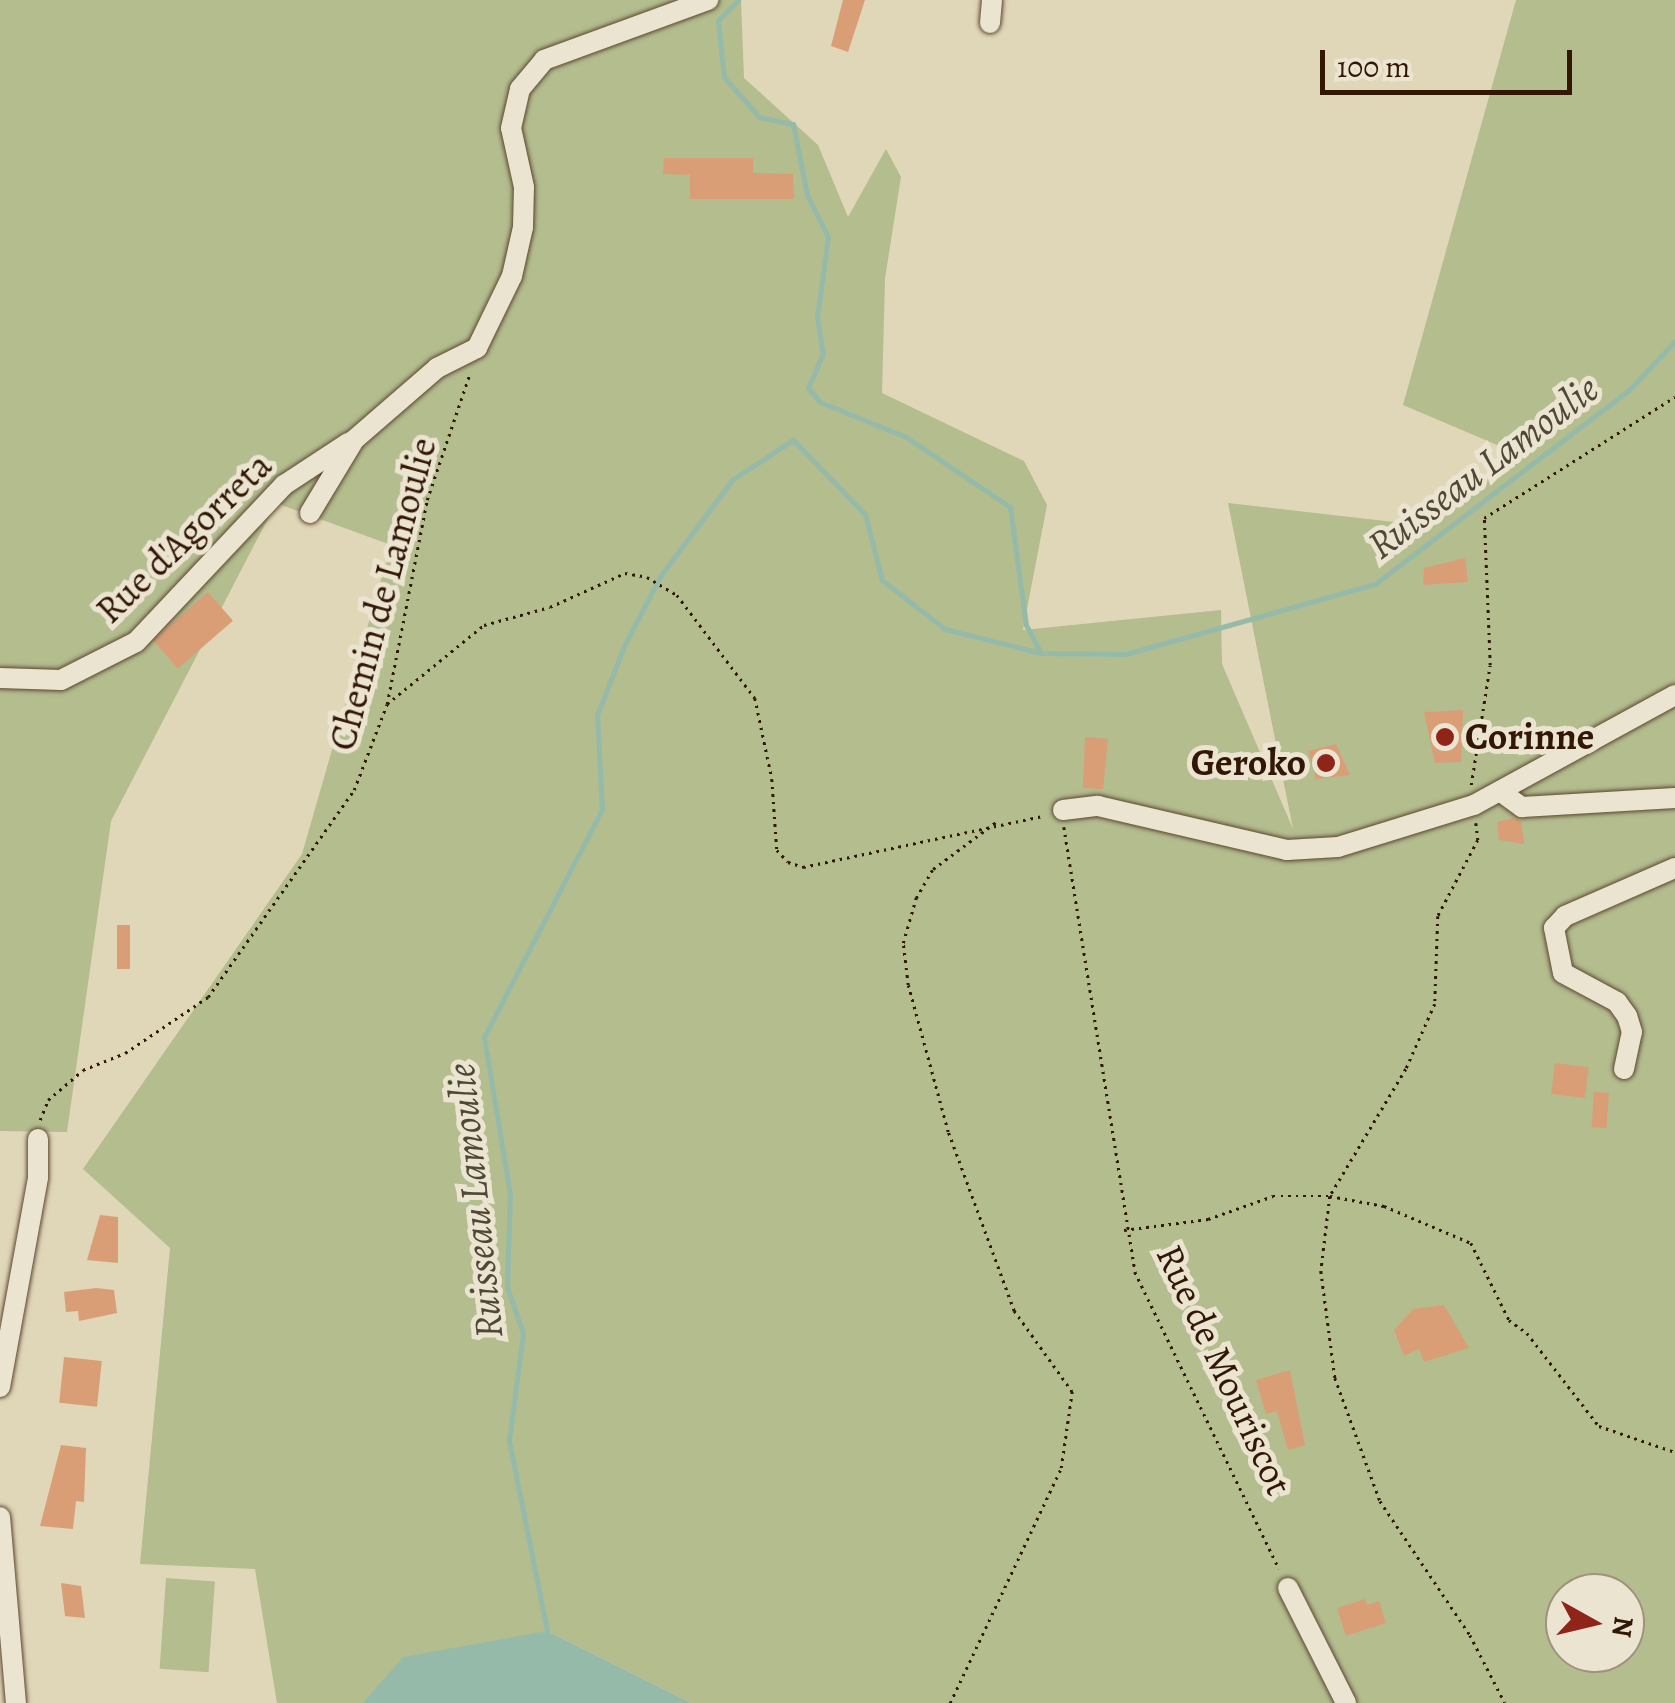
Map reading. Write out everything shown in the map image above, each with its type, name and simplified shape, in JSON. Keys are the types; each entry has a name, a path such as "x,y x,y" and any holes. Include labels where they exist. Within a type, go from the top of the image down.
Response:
{"street":[{"path":"478,348 512,276 523,227 524,187 511,128 520,89 544,60 708,0"},
{"path":"990,23 992,0"},
{"name":"Rue d'Agorreta","path":"0,678 61,680 136,642 284,485 354,440 437,368 478,348"},
{"name":"Rue d'Agorreta","path":"310,513 354,440"},
{"path":"1063,810 1098,806 1312,851 1384,837 1474,805 1675,696"},
{"path":"1501,792 1522,807 1675,798"},
{"path":"1624,1069 1632,1032 1627,1016 1617,1002 1562,972 1554,928 1565,916 1675,868"},
{"path":"0,1387 38,1177 38,1138"},
{"path":"0,1516 16,1703"},
{"path":"1288,1588 1346,1703"}],"path":[{"name":"Chemin de Lamoulie","path":"38,1138 40,1118 61,1086 180,1020 233,969 354,790 388,704 426,500 478,348"},
{"path":"1504,1703 1470,1635 1380,1500 1335,1378 1320,1271 1330,1196 1406,1070 1434,1004 1438,916 1478,840 1471,786 1490,664 1484,518 1675,397"},
{"path":"388,704 484,625 550,607 625,573 646,577 663,586 755,698 772,778 778,850 788,862 803,867 997,821 1063,810"},
{"name":"Rue de Mouriscot","path":"1063,810 1124,1230 1135,1272 1288,1588"},
{"path":"950,1703 1061,1468 1072,1392 1014,1311 948,1132 908,985 903,943 916,898 933,869 997,821"},
{"path":"1124,1230 1208,1219 1273,1196 1330,1196 1384,1206 1470,1244 1509,1320 1528,1333 1599,1426 1675,1452"}],"shaded area":[{"path":"0,0 741,0 744,78 818,145 848,217 886,149 901,177 885,278 882,393 1024,461 1047,505 1023,630 1221,610 1222,664 1293,829 1228,503 1420,525 1516,453 1403,405 1516,0 1675,0 1675,1703 691,1703 547,1631 363,1703 277,1703 255,1569 140,1564 170,1248 83,1169 302,854 391,545 276,503 111,821 67,1132 0,1131"},
{"path":"166,1578 215,1581 209,1672 160,1669"},
{"path":"547,1631 691,1703 363,1703 403,1657"}],"building":[{"path":"843,0 865,0 848,52 831,46"},
{"path":"664,158 753,158 753,173 793,174 794,199 690,199 690,175 663,174"},
{"path":"1465,558 1468,582 1423,585 1424,568"},
{"path":"208,592 233,621 178,669 153,640"},
{"name":"Corinne","path":"1463,710 1461,762 1435,763 1424,712"},
{"path":"1085,737 1108,739 1103,789 1083,788"},
{"name":"Geroko","path":"1336,744 1350,775 1316,779 1308,751"},
{"path":"1513,818 1521,821 1524,844 1499,840 1497,822"},
{"path":"117,925 130,925 130,969 117,969"},
{"path":"1555,1063 1589,1067 1585,1098 1551,1094"},
{"path":"1594,1092 1609,1093 1607,1128 1592,1127"},
{"path":"100,1215 118,1217 118,1263 87,1260"},
{"path":"114,1290 117,1313 79,1321 78,1311 66,1312 64,1292"},
{"path":"1444,1305 1469,1348 1424,1362 1419,1349 1404,1356 1394,1330 1413,1309"},
{"path":"64,1357 102,1361 97,1407 59,1403"},
{"path":"1290,1370 1305,1445 1288,1450 1277,1411 1266,1414 1256,1380"},
{"path":"61,1445 86,1448 84,1502 76,1501 73,1529 40,1526"},
{"path":"61,1583 81,1586 85,1618 65,1616"},
{"path":"1365,1599 1367,1605 1379,1601 1386,1623 1346,1636 1337,1608"}],"waterway":[{"path":"738,0 718,21 724,77 759,117 793,124 807,195 828,237 817,317 823,353 808,388 820,402 906,437 1010,507 1026,625 1041,653"},
{"name":"Ruisseau Lamoulie","path":"547,1631 509,1440 523,1333 507,1287 510,1194 484,1037 602,809 597,715 624,646 661,575 732,480 793,440 865,514 882,580 945,629 1041,653 1126,654 1375,584 1629,390 1675,341"}],"place":[{"name":"Corinne","path":"1445,737"},
{"name":"Geroko","path":"1326,763"}]}
